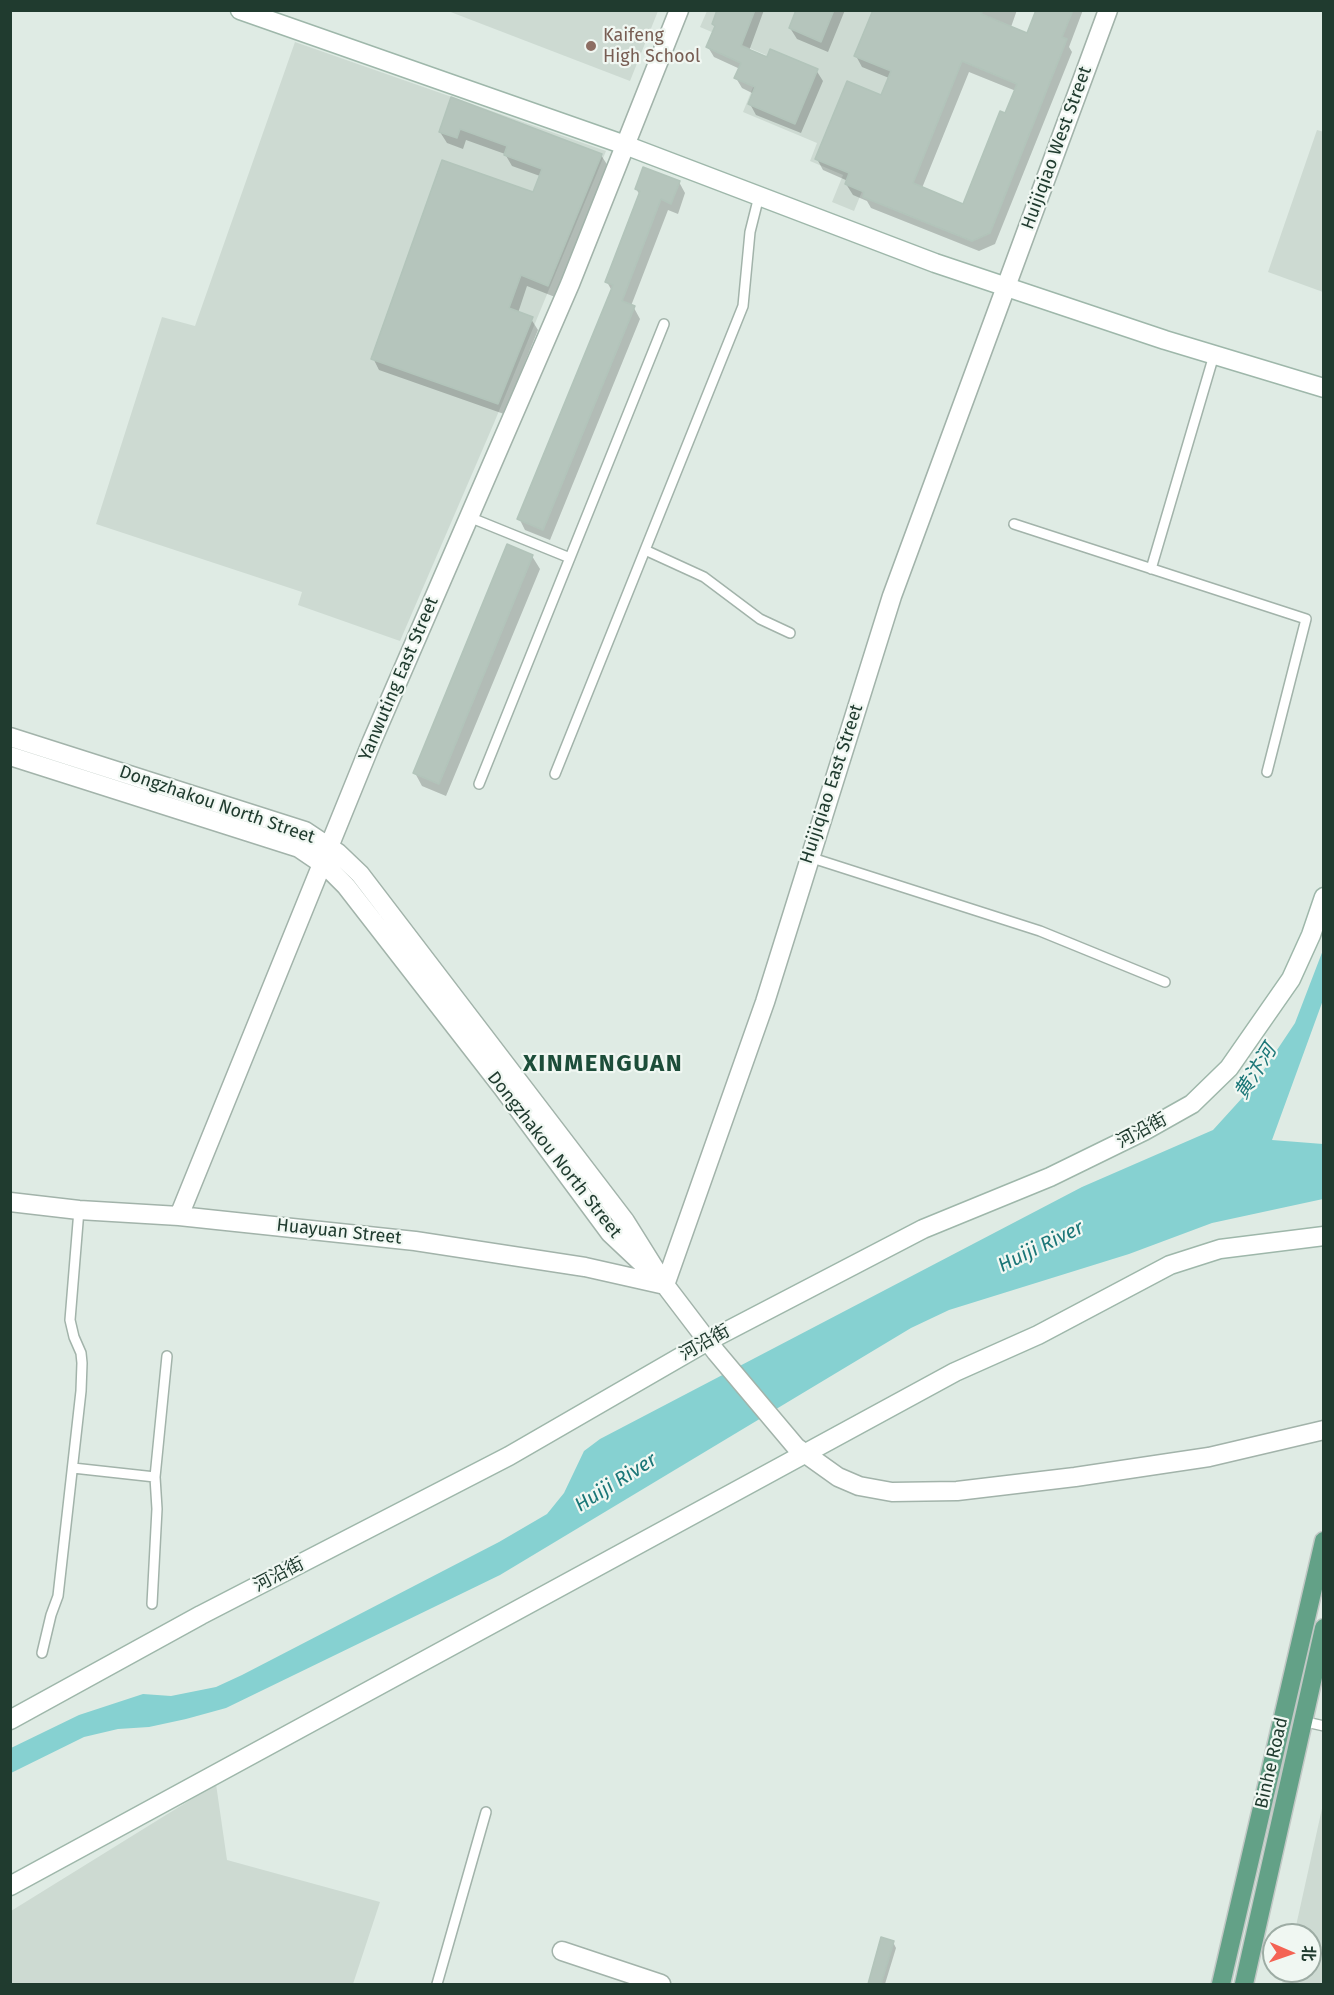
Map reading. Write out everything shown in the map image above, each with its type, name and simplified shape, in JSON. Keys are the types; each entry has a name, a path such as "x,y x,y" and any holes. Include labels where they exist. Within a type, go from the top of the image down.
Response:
{"main road":[{"name":"Binhe Road","path":"1221,1984 1323,1540"},
{"name":"Binhe Road","path":"1244,1984 1323,1628"}],"street":[{"path":"240,10 626,145 934,262 1214,355 1323,388"},
{"name":"Yanwuting East Street","path":"179,1216 372,741 570,284 679,10"},
{"name":"Huijiqiao West Street","path":"1005,285 1108,10"},
{"name":"Huijiqiao East Street","path":"665,1285 765,1002 892,596 1005,285"},
{"name":"Dongzhakou North Street","path":"10,737 305,831 329,846 360,874 516,1076 625,1221 665,1285"},
{"name":"Dongzhakou North Street","path":"10,756 299,848 322,864 346,886 502,1087 610,1233 665,1285"},
{"name":"河沿街","path":"10,1720 201,1615 509,1456 923,1229 1060,1172 1144,1131 1192,1104 1228,1068 1292,980 1323,897"},
{"name":"Huayuan Street","path":"10,1202 79,1210 179,1216 415,1240 585,1267 665,1285"},
{"path":"10,1886 955,1372 1038,1335 1170,1265 1220,1249 1323,1236"},
{"path":"665,1285 779,1428 805,1453 838,1477 859,1486 892,1492 934,1492 1075,1477 1209,1457 1323,1430"},
{"path":"562,1951 661,1984"}],"lane":[{"path":"555,774 743,306 750,232 759,196"},
{"path":"478,784 664,324"},
{"path":"1151,569 1214,355"},
{"path":"469,517 570,558"},
{"path":"1014,524 1306,619 1267,772"},
{"path":"645,550 704,577 760,619 790,633"},
{"path":"809,857 1040,931 1165,982"},
{"path":"42,1653 58,1596 73,1468 82,1363 70,1320 79,1210"},
{"path":"152,1604 157,1518 154,1477 167,1356"},
{"path":"73,1468 154,1477"},
{"path":"1302,1720 1323,1726"},
{"path":"437,1984 486,1812"}],"shaded area":[{"name":"Kaifeng High School","path":"448,11 658,11 630,81"},
{"path":"707,11 936,11 854,211 832,202 843,175 810,161 817,143 743,112 766,55 700,27"},
{"path":"295,42 606,151 494,423 400,641 298,605 302,592 96,524 162,317 195,326"},
{"path":"1317,130 1324,132 1323,292 1268,272"},
{"path":"216,1784 227,1860 380,1902 353,1984 11,1984 11,1911"},
{"path":"1323,1804 1323,1984 1282,1984 1322,1983 1322,1923 1297,1923"}],"water":[{"name":"Huiji River","path":"1323,950 1323,1000 1272,1140 1323,1144 1323,1199 1212,1223 1129,1254 949,1310 911,1328 500,1575 226,1708 149,1727 118,1729 84,1737 11,1773 11,1748 79,1715 143,1694 171,1696 216,1687 499,1542 547,1514 564,1493 584,1451 600,1439 1082,1187 1213,1130 1253,1086 1295,1023"}],"building":[{"path":"717,10 755,10 741,46 767,57 770,49 818,69 795,124 748,104 755,87 734,78 741,63 706,47 715,26 712,24"},
{"path":"796,10 834,10 821,42 789,28"},
{"path":"873,10 983,10 981,14 1027,33 1036,10 1073,10 1062,37 1067,39 990,233 972,241 863,197 864,192 845,184 849,173 815,159 847,81 881,95 891,71 854,56","holes":["962,61 1017,84 1005,113 1000,111 963,204 913,183"]},
{"path":"451,97 602,154 548,286 521,275 509,308 533,317 498,404 371,359 442,160 533,192 542,169 504,155 507,146 460,129 457,138 439,132"},
{"path":"643,167 680,181 671,204 661,199 622,301 635,306 543,530 517,519 613,285 605,282 640,191 635,189"},
{"path":"507,544 533,555 439,784 413,773"},
{"path":"881,1937 894,1941 881,1984 868,1984"}],"place":[{"name":"Kaifeng High School","path":"591,46"}],"district":[{"name":"XINMENGUAN","path":"603,1064"}],"water label":[{"name":"黄汴河","path":"1256,1072"}]}
